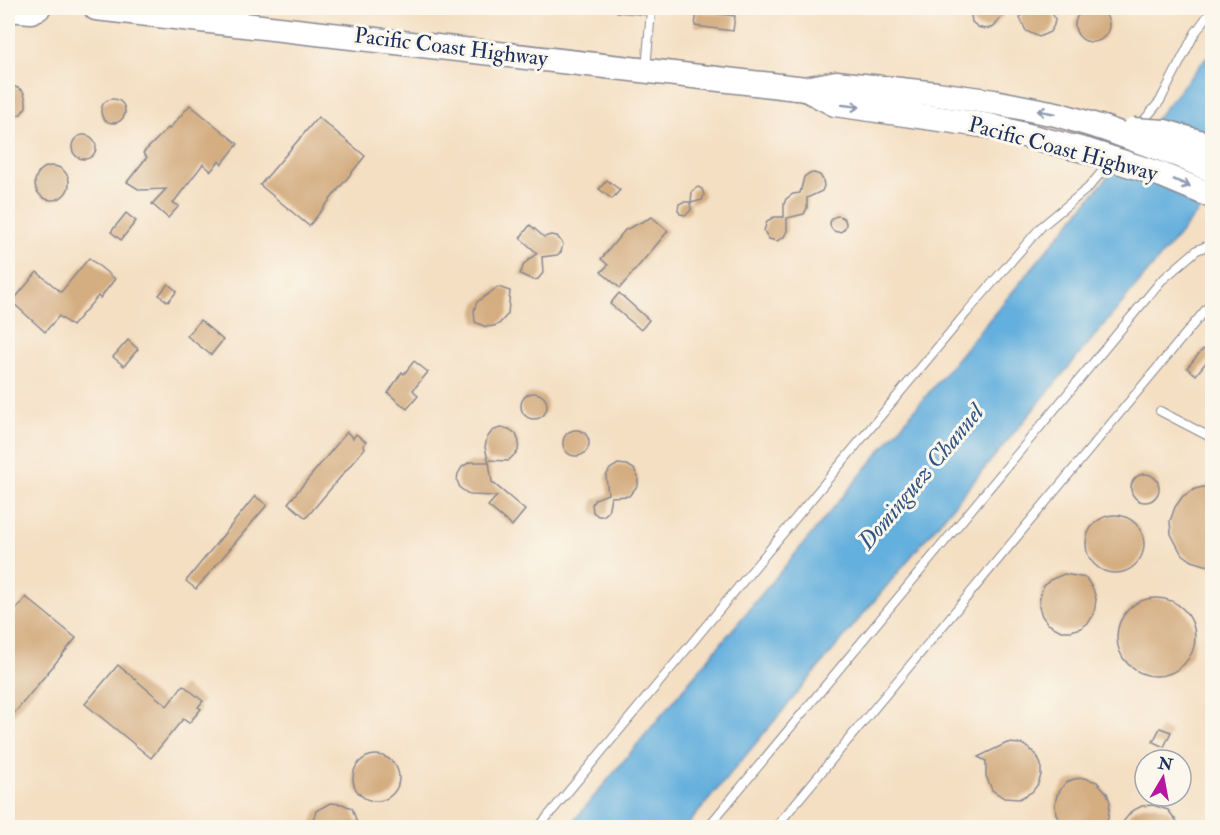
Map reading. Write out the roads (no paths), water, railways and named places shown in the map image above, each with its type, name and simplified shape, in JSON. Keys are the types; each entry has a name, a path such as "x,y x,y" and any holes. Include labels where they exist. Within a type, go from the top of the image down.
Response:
{"highway":[{"name":"Pacific Coast Highway","path":"96,8 205,13 806,89 836,83 901,101 935,105 994,102 1056,114 1102,128 1181,156 1212,170"},
{"name":"Pacific Coast Highway","path":"935,105 989,126 1087,151 1162,174 1212,196"},
{"path":"1102,128 1165,132 1212,146"}],"lane":[{"path":"619,8 651,9 645,70"},
{"path":"1124,145 1160,101 1195,33 1212,10"},
{"path":"538,828 967,312 1041,227 1088,188 1117,154"},
{"path":"707,828 1161,281 1197,250 1212,244"},
{"path":"775,828 1212,302"},
{"path":"1160,411 1212,438"}],"water":[{"name":"Dominguez Channel","path":"1212,51 1212,195 686,827 568,828"}]}
